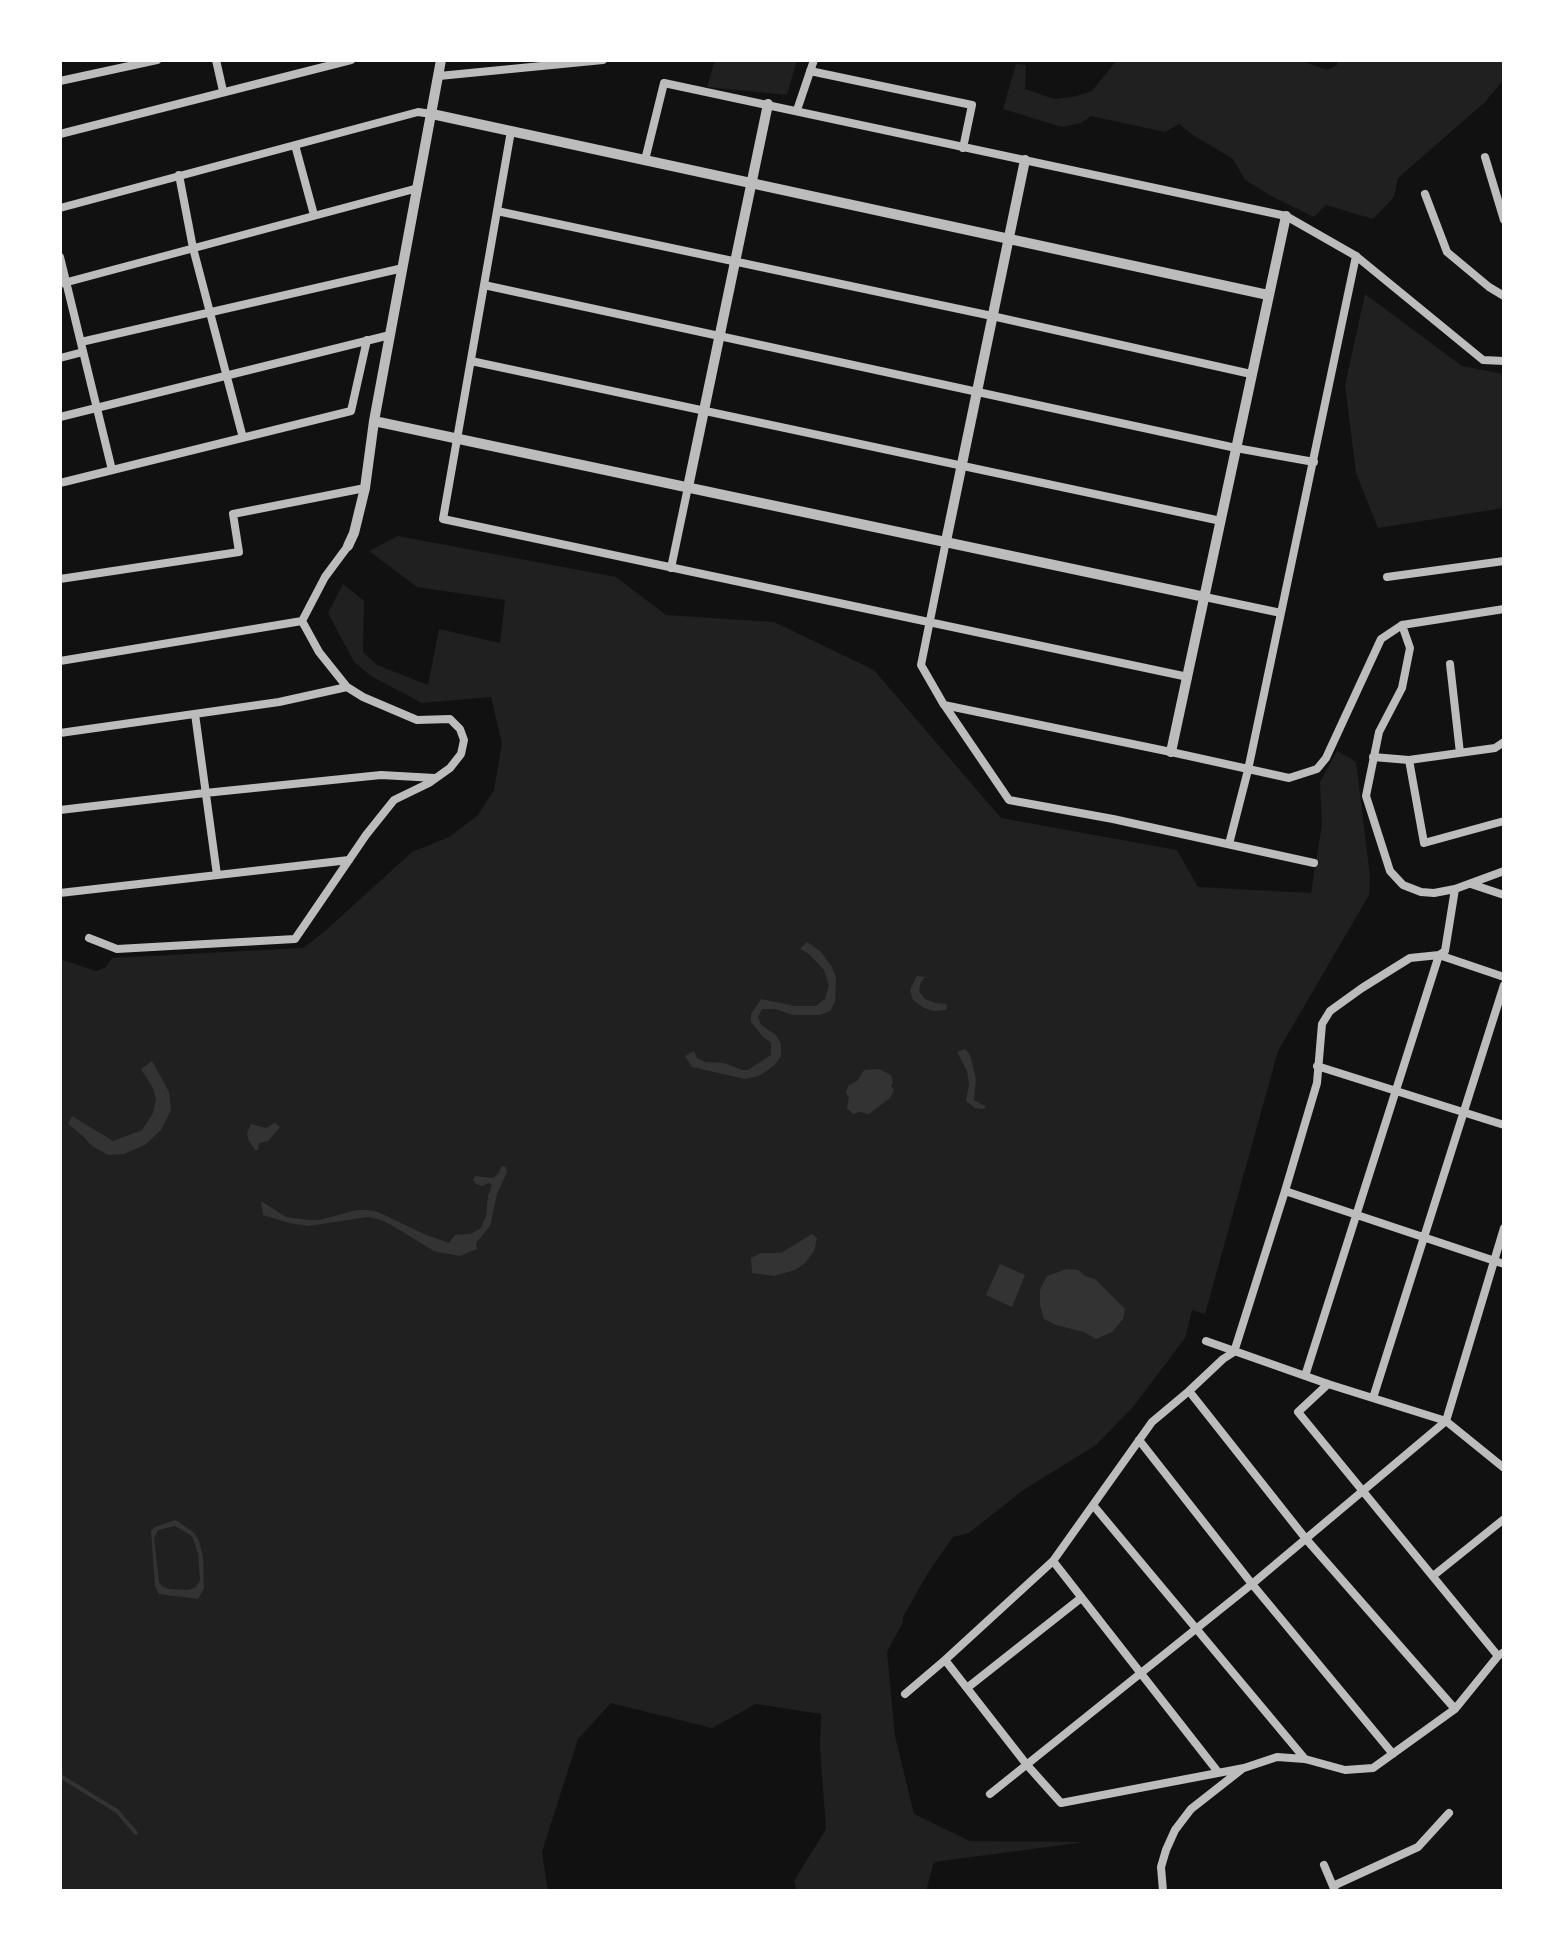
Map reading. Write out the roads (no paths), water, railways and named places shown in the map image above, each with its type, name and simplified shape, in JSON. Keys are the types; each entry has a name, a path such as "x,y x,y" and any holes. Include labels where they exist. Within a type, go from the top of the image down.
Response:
{"street":[{"path":"60,81 157,60"},
{"path":"216,60 223,91"},
{"path":"60,134 351,60"},
{"path":"302,621 325,577 354,533 365,488 374,421 441,60"},
{"path":"439,76 603,60"},
{"path":"797,110 814,60"},
{"path":"810,71 972,105 963,148"},
{"path":"645,160 664,83 1286,216 1356,256 1483,360 1504,361"},
{"path":"671,568 768,104"},
{"path":"60,208 418,112 1268,295"},
{"path":"511,131 443,519 1188,677"},
{"path":"295,145 314,215"},
{"path":"1485,157 1504,220"},
{"path":"1025,160 921,665 944,705 1009,800 1113,819 1314,863"},
{"path":"179,175 193,248 243,438"},
{"path":"63,283 418,188"},
{"path":"1425,194 1447,252 1504,296"},
{"path":"497,211 1251,374"},
{"path":"1171,752 1286,216"},
{"path":"1229,844 1248,770 1356,256"},
{"path":"60,257 63,283 112,470"},
{"path":"60,358 82,347 210,313 403,268"},
{"path":"484,285 1236,448 1314,462"},
{"path":"60,417 390,335"},
{"path":"60,483 351,411 367,340"},
{"path":"471,361 1221,521"},
{"path":"374,421 1281,613"},
{"path":"60,579 239,552 233,514 365,488"},
{"path":"1387,577 1504,561"},
{"path":"944,705 1289,778 1317,769 1326,758 1381,639 1402,625 1504,609"},
{"path":"60,661 302,621"},
{"path":"89,938 117,949 295,939 366,835 394,800 450,768 461,754 464,740 460,729 450,719 417,720 347,687 319,652 302,621"},
{"path":"1402,625 1410,648 1405,675 1402,688 1379,732 1366,796 1390,871 1403,885 1434,893 1455,889 1504,871"},
{"path":"1450,664 1460,753"},
{"path":"60,733 279,702 347,687"},
{"path":"195,714 217,875"},
{"path":"1373,757 1409,760 1495,748 1504,742"},
{"path":"1409,760 1424,843 1504,821"},
{"path":"60,810 381,775 435,778"},
{"path":"60,893 349,860"},
{"path":"1470,884 1504,895"},
{"path":"1305,1376 1439,955 1445,951 1455,889"},
{"path":"905,1694 1053,1561 1152,1422 1234,1352 1317,1083 1322,1024 1330,1011 1410,958 1439,955 1504,977"},
{"path":"1373,1398 1504,985"},
{"path":"1317,1066 1504,1125"},
{"path":"1285,1191 1504,1264"},
{"path":"990,1794 1252,1584 1446,1421 1504,1228"},
{"path":"1206,1341 1446,1421 1504,1468"},
{"path":"945,1660 1027,1765 1061,1803 1244,1768 1277,1757 1305,1759 1345,1770 1373,1768 1393,1754 1455,1709 1501,1654 1298,1412 1328,1384"},
{"path":"1189,1391 1306,1539 1455,1709"},
{"path":"1139,1440 1252,1584 1393,1754"},
{"path":"1093,1505 1305,1759"},
{"path":"1433,1576 1504,1519"},
{"path":"1053,1561 1218,1772"},
{"path":"967,1688 1081,1598"},
{"path":"1163,1891 1161,1867 1175,1830 1191,1809 1244,1768"},
{"path":"1324,1865 1334,1888 1418,1847 1449,1813"}],"waterway":[{"path":"60,1776 117,1811 136,1833"}]}
